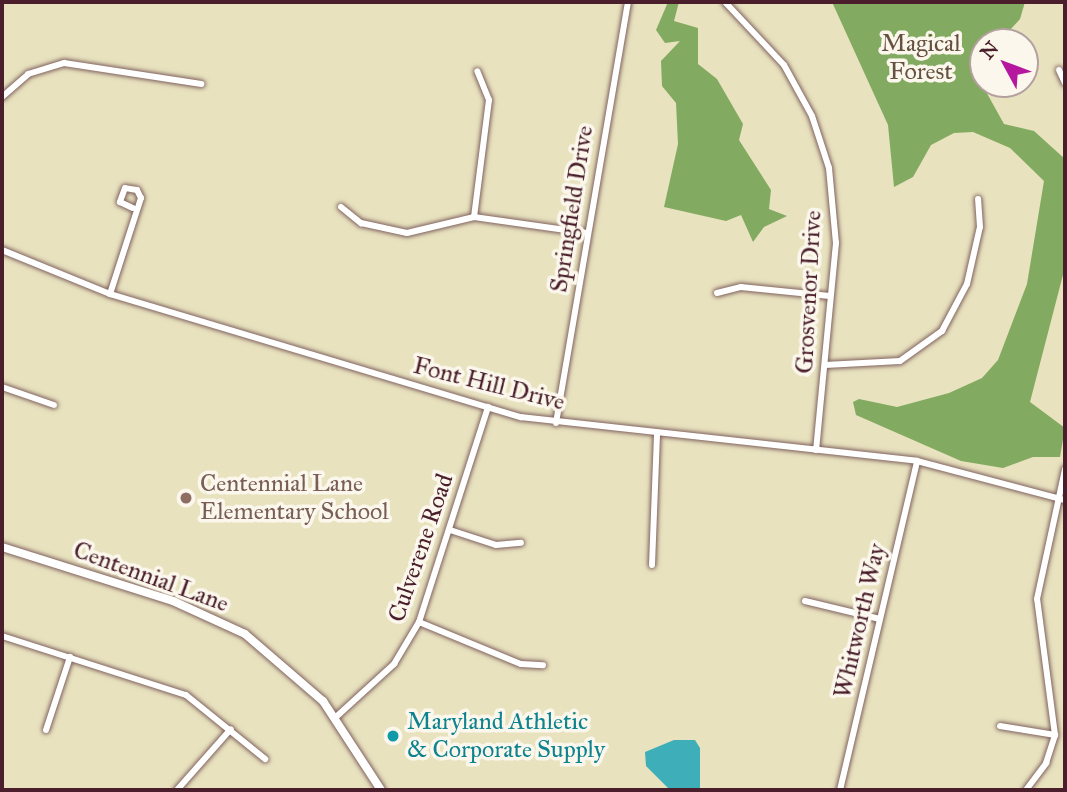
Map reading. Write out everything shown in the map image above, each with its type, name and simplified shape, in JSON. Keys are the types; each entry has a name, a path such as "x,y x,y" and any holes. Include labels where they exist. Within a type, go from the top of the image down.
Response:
{"street":[{"name":"Springfield Drive","path":"556,423 628,2"},
{"name":"Grosvenor Drive","path":"725,2 784,65 821,142 836,221 816,450"},
{"path":"2,97 28,74 64,63 201,84"},
{"path":"474,217 489,100 477,71"},
{"path":"1059,71 1065,83"},
{"path":"825,365 900,361 942,331 964,292 980,227 978,199"},
{"path":"341,207 361,223 407,233 474,217 587,233"},
{"path":"110,294 133,208"},
{"name":"Font Hill Drive","path":"2,250 110,294 488,407 556,423 917,461 1062,498"},
{"path":"717,293 741,288 831,296"},
{"path":"2,387 54,405"},
{"name":"Culverene Road","path":"336,717 394,664 419,621 488,407"},
{"path":"652,565 657,434"},
{"name":"Whitworth Way","path":"840,790 917,461"},
{"path":"1026,790 1046,763 1055,735 1037,599 1062,498 1065,469"},
{"path":"450,530 496,545 521,542"},
{"name":"Centennial Lane","path":"2,547 222,621 280,659 336,717 382,790"},
{"path":"804,601 880,619"},
{"path":"419,621 521,664 543,665"},
{"path":"2,636 186,695 231,729 265,760"},
{"path":"46,730 69,657"},
{"path":"1000,726 1055,735"},
{"path":"177,790 231,729"}],"green space":[{"path":"668,2 679,2 674,21 698,28 698,64 717,79 743,124 739,140 771,190 769,209 787,216 764,227 753,242 741,215 726,221 664,207 678,144 676,103 662,86 661,61 680,41 665,43 656,30"},
{"name":"Magical Forest","path":"832,2 1025,2 1020,19 1012,28 969,28 969,98 990,98 1004,124 1034,131 1065,159 1065,267 1030,402 1065,428 1060,457 1033,457 1003,468 961,461 856,415 853,402 859,399 897,407 949,393 982,378 998,360 1027,284 1044,181 1010,148 973,132 954,133 931,145 913,177 894,187 888,125"}],"water":[{"path":"674,740 695,740 700,748 700,790 670,790 646,766 645,752"}],"place":[{"name":"Centennial Lane Elementary School","path":"186,498"},
{"name":"Maryland Athletic & Corporate Supply","path":"393,736"}]}
